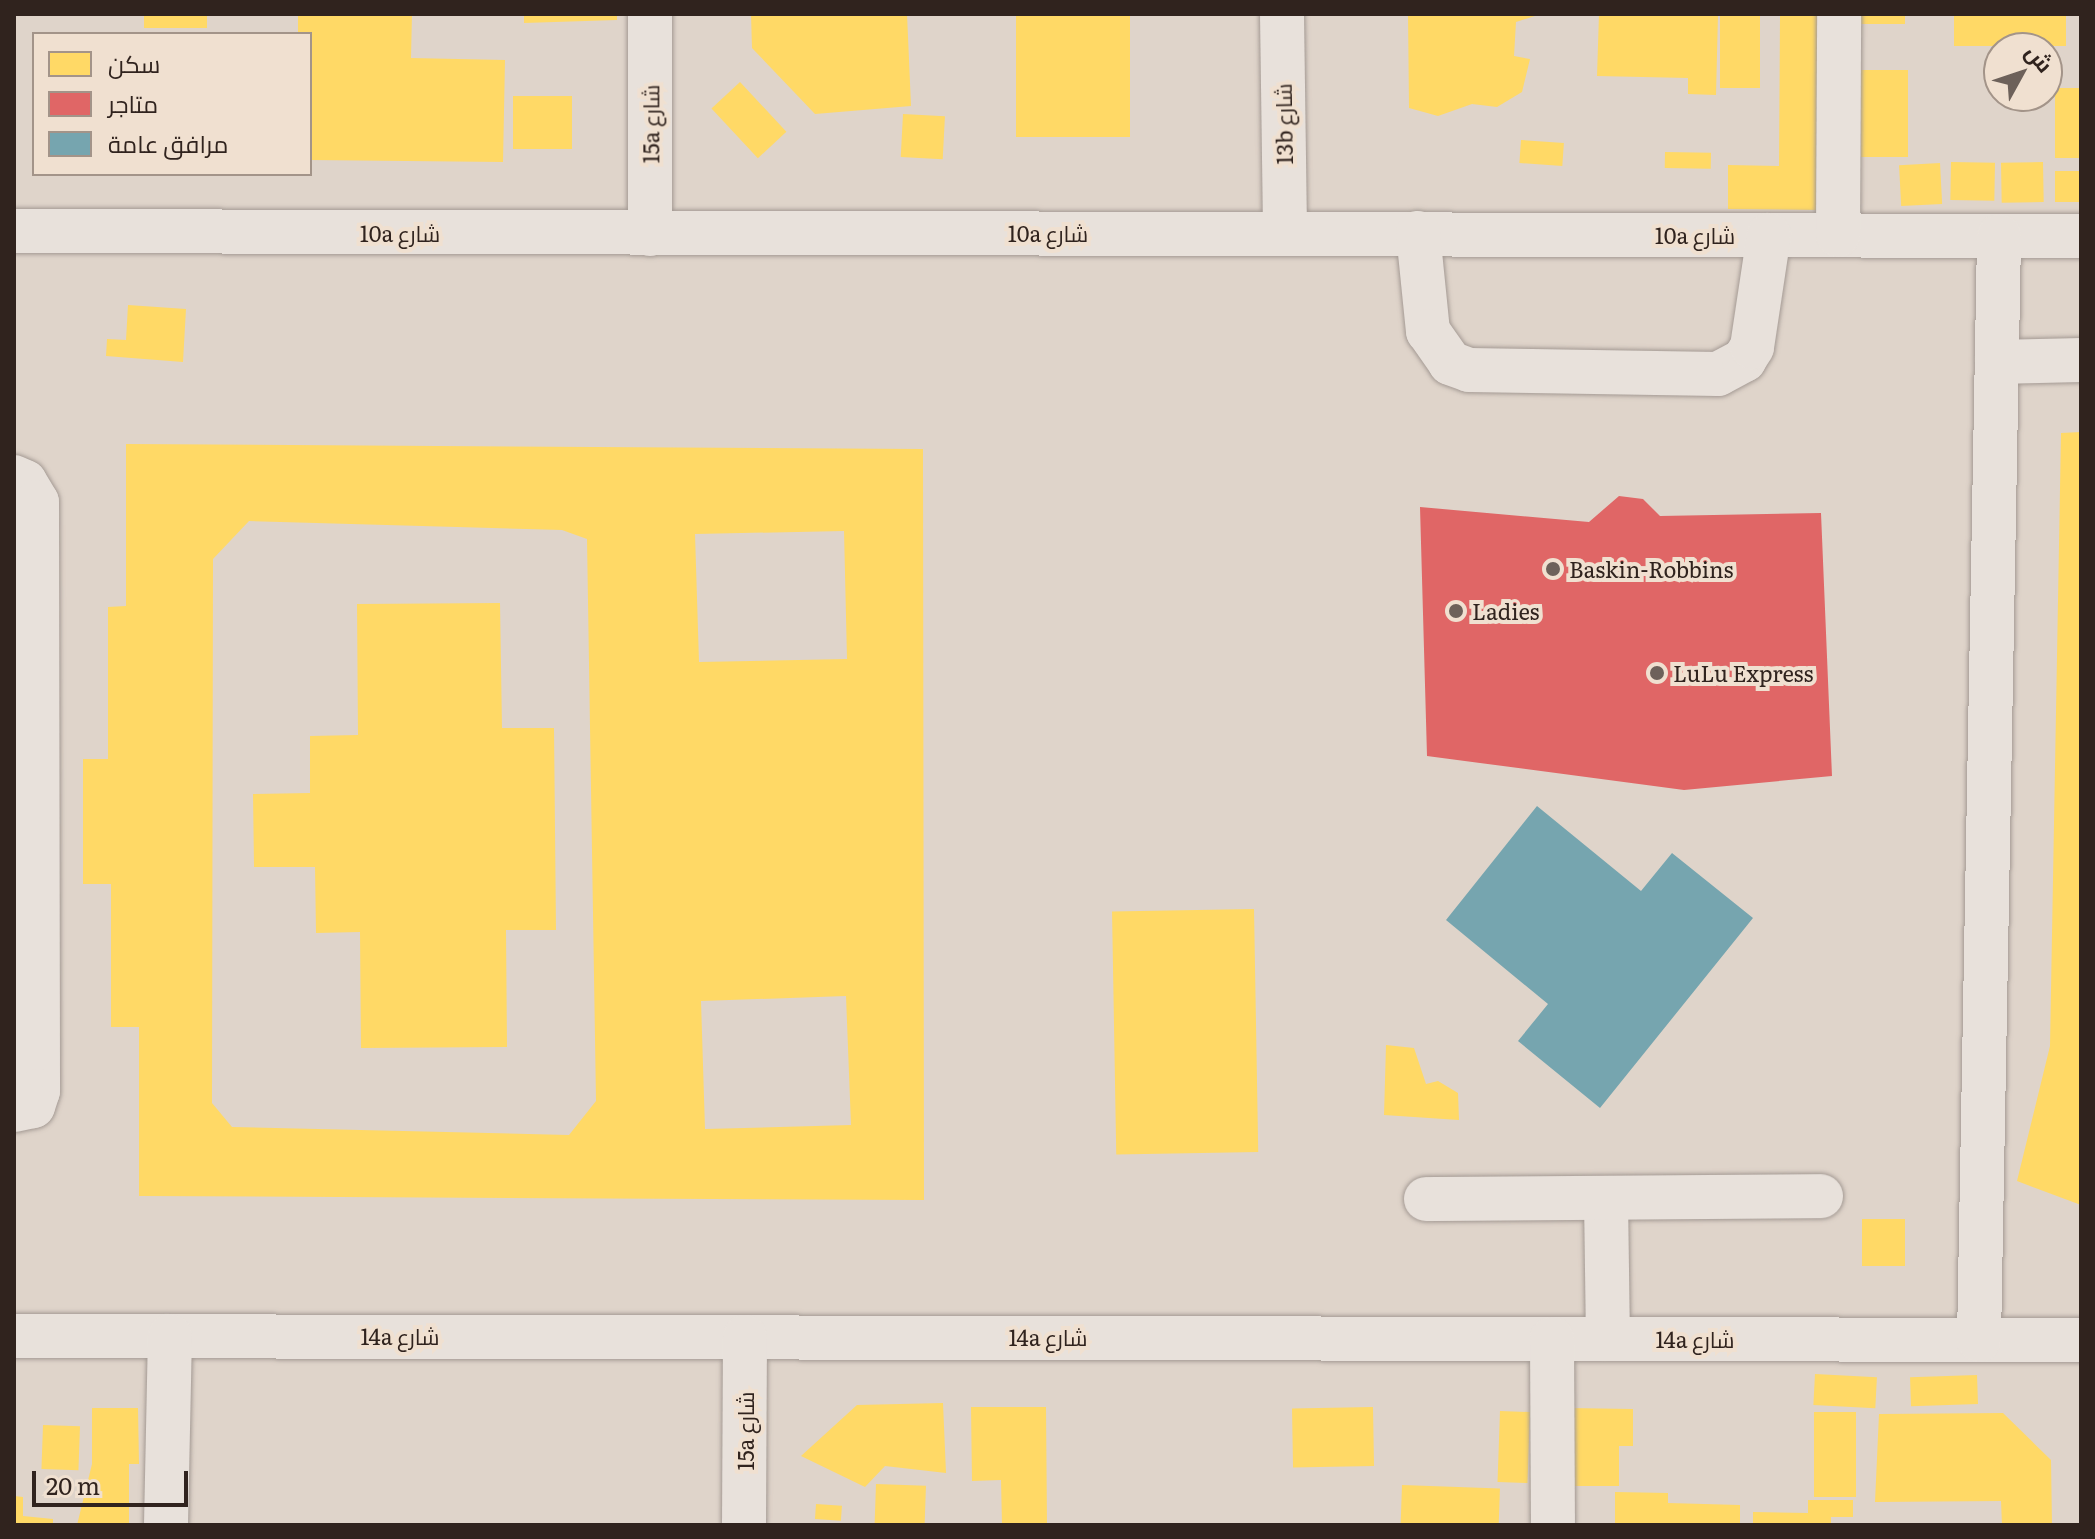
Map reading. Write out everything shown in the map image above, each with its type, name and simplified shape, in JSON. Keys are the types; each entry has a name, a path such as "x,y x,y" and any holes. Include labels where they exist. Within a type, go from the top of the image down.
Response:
{"street":[{"name":"15a شارع","path":"650,14 650,234"},
{"name":"13b شارع","path":"1282,14 1285,233"},
{"path":"1838,235 1839,14"},
{"name":"10a شارع","path":"14,231 2081,236"},
{"path":"1418,233 1428,331 1450,363 1469,370 1718,374 1744,360 1752,347 1769,235"},
{"path":"1979,1340 1999,236"},
{"path":"1997,362 2081,360"},
{"path":"14,477 25,482 37,502 38,1091 33,1106 14,1110"},
{"path":"1426,1199 1821,1196"},
{"path":"1606,1198 1608,1339"},
{"name":"14a شارع","path":"14,1336 2081,1340"},
{"path":"166,1525 170,1336"},
{"name":"15a شارع","path":"744,1525 745,1337"},
{"path":"1552,1339 1553,1525"}],"building: سكن":[{"path":"144,14 207,14 207,28 144,28"},
{"path":"298,14 412,14 411,58 505,60 503,162 312,160 312,32 298,32"},
{"path":"524,14 617,14 617,20 524,23"},
{"path":"751,14 907,14 911,106 815,114 752,48"},
{"path":"1016,14 1130,14 1130,137 1016,137"},
{"path":"1408,14 1541,14 1516,22 1514,56 1530,59 1522,92 1497,107 1472,104 1438,116 1409,108"},
{"path":"1599,14 1718,14 1716,95 1688,94 1688,78 1597,76"},
{"path":"1720,14 1760,14 1760,88 1720,88"},
{"path":"1856,14 1905,14 1905,24 1856,24"},
{"path":"1954,14 2066,14 2066,46 2063,46 2063,32 1983,32 1983,46 1954,46"},
{"path":"1780,16 1817,16 1816,210 1728,209 1728,165 1779,166"},
{"path":"1861,70 1908,70 1908,157 1861,157"},
{"path":"740,82 786,132 758,158 711,109"},
{"path":"2063,88 2081,88 2081,158 2055,158 2055,112 2063,112"},
{"path":"513,96 572,96 572,149 513,149"},
{"path":"903,114 945,116 943,159 901,157"},
{"path":"1521,140 1564,143 1562,166 1519,163"},
{"path":"1665,152 1711,153 1711,169 1665,168"},
{"path":"1951,162 1995,163 1994,201 1950,200"},
{"path":"2043,162 2044,202 2002,203 2001,163"},
{"path":"1940,163 1942,204 1901,206 1899,165"},
{"path":"2055,171 2081,171 2081,202 2055,202"},
{"path":"128,305 186,309 183,362 106,356 107,339 126,340"},
{"path":"2081,432 2081,1205 2017,1181 2050,1046 2061,433"},
{"path":"126,444 923,449 924,1200 139,1196 139,1027 111,1027 111,884 83,884 83,759 108,759 108,607 126,606","holes":["249,521 562,530 587,539 596,1101 569,1135 232,1127 212,1103 213,559","844,531 847,659 699,662 695,534","846,996 851,1125 705,1129 701,1001"]},
{"path":"500,603 502,728 554,728 556,930 506,930 507,1047 361,1048 360,932 316,933 315,867 254,867 253,794 310,793 310,736 358,735 357,604"},
{"path":"1254,909 1258,1152 1116,1154 1112,911"},
{"path":"1386,1045 1414,1048 1426,1084 1438,1081 1458,1093 1459,1120 1384,1115"},
{"path":"1862,1219 1905,1219 1905,1266 1862,1266"},
{"path":"1815,1374 1877,1377 1875,1408 1813,1405"},
{"path":"1977,1375 1978,1404 1911,1406 1910,1377"},
{"path":"943,1403 946,1473 885,1466 865,1487 801,1456 857,1405"},
{"path":"971,1407 1046,1407 1047,1525 1002,1525 1001,1480 972,1481"},
{"path":"1373,1407 1374,1466 1293,1467 1292,1408"},
{"path":"92,1408 138,1408 139,1464 129,1464 129,1525 77,1525 92,1464"},
{"path":"1568,1408 1633,1409 1633,1446 1619,1446 1619,1486 1568,1486"},
{"path":"1500,1411 1530,1412 1528,1483 1498,1482"},
{"path":"1814,1412 1856,1412 1856,1497 1814,1497"},
{"path":"2003,1413 2051,1460 2052,1525 2002,1525 2001,1501 1875,1502 1879,1414"},
{"path":"43,1425 80,1426 78,1470 41,1469"},
{"path":"876,1484 926,1486 925,1525 875,1525"},
{"path":"1402,1485 1500,1488 1499,1525 1401,1525"},
{"path":"1615,1492 1668,1493 1668,1503 1740,1505 1740,1525 1615,1525"},
{"path":"14,1496 23,1497 23,1516 53,1519 53,1525 14,1525"},
{"path":"1808,1500 1853,1500 1853,1517 1831,1517 1831,1525 1753,1525 1753,1512 1808,1513"},
{"path":"816,1504 842,1506 841,1521 815,1519"}],"building: متاجر":[{"path":"1619,496 1643,499 1660,516 1821,513 1832,776 1684,790 1427,756 1420,507 1589,522"}],"building: مرافق عامة":[{"path":"1537,806 1641,891 1672,853 1753,918 1600,1108 1518,1041 1548,1004 1446,920"}],"place":[{"name":"Baskin-Robbins","path":"1553,569"},
{"name":"Ladies","path":"1456,611"},
{"name":"LuLu Express","path":"1657,673"}]}
